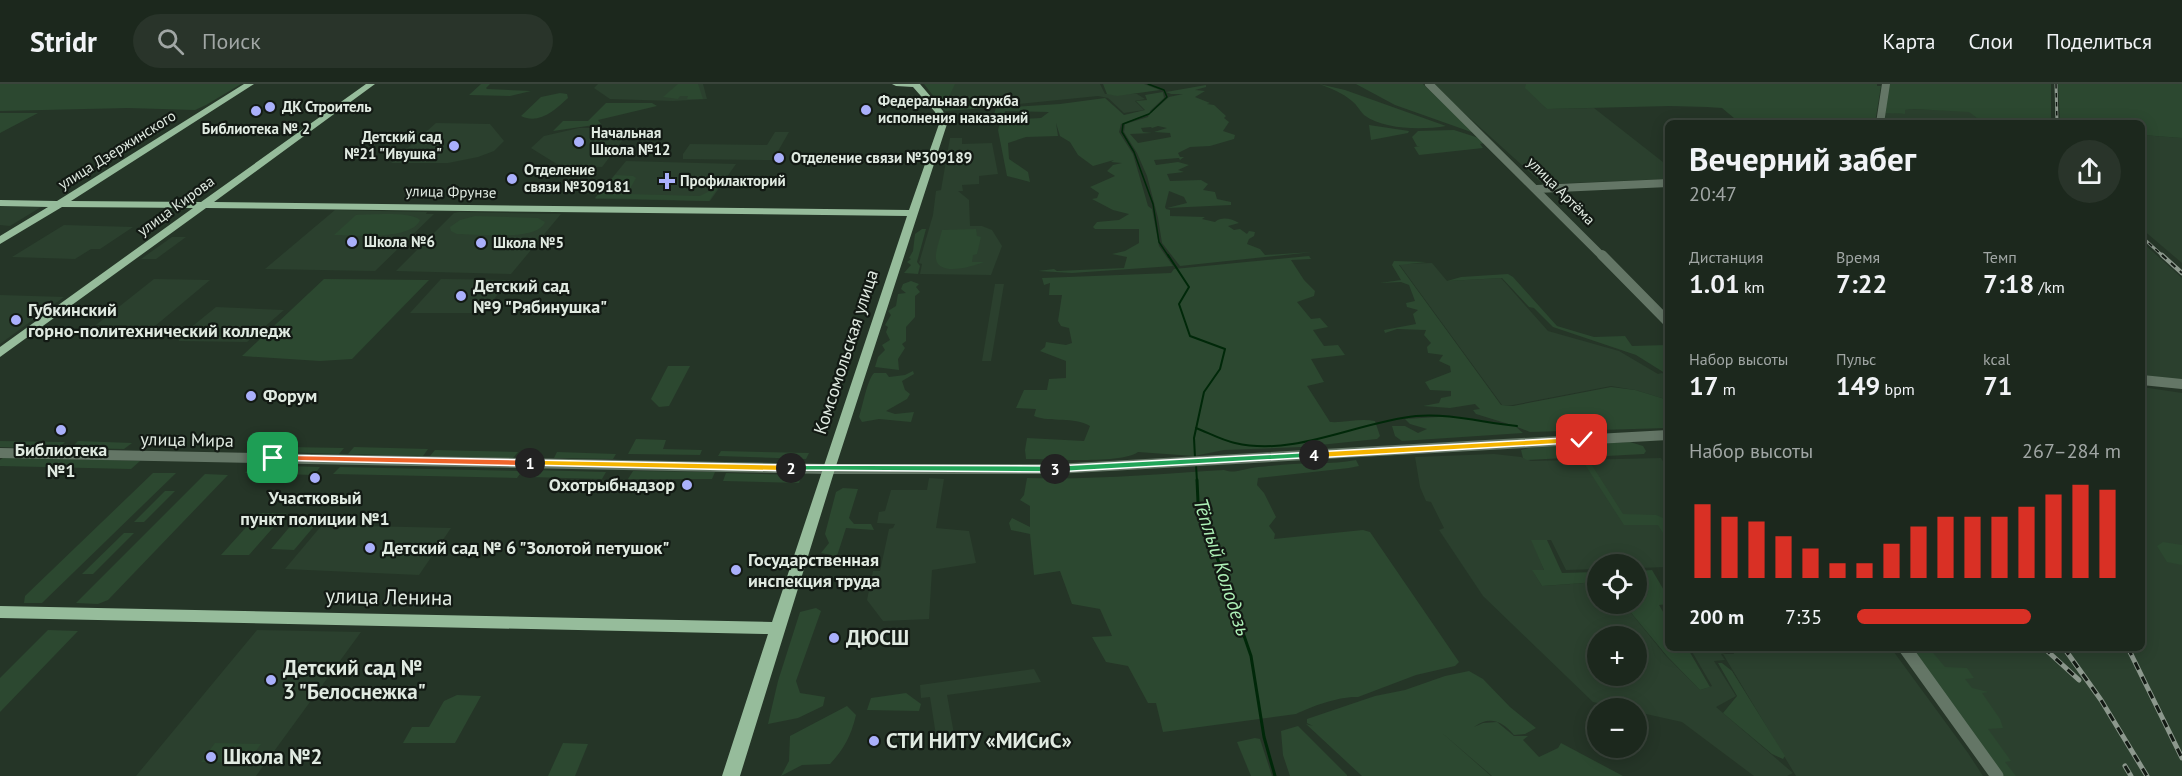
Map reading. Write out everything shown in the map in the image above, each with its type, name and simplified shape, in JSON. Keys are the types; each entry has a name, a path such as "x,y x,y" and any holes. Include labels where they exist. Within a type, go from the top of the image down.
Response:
{"main road":[{"name":"улица Дзержинского","path":"0,241 250,84"},
{"name":"улица Кирова","path":"0,353 371,84"},
{"path":"896,84 917,84"},
{"name":"Комсомольская улица","path":"731,776 828,469 943,124 939,111 917,84"},
{"name":"улица Фрунзе","path":"0,203 912,213"},
{"name":"улица Ленина","path":"0,612 778,628"}],"street":[{"name":"улица Артёма","path":"1429,84 1665,319"},
{"path":"1880,120 1886,84"},
{"path":"1537,189 1665,183"},
{"path":"2145,380 2182,384"},
{"name":"улица Мира","path":"0,453 828,469 1055,469 1166,465 1217,460 1665,437"},
{"path":"1907,651 1996,776"}],"shaded area":[{"path":"0,84 241,84 195,110 128,108 0,111"},
{"path":"481,84 490,84 487,89 531,91 510,96 469,95"},
{"path":"598,84 703,84 707,99 673,101 610,99 594,88"},
{"path":"678,84 698,84 703,99 687,99 688,96 680,96 678,99 663,97"},
{"path":"924,84 955,84 946,103 988,108 945,111"},
{"path":"945,84 1100,84 1105,94 1137,94 1145,99 1135,101 1144,110 1124,113 1108,98 1098,96 988,107 944,103"},
{"path":"1103,84 1144,84 1160,90 1117,96 1107,94"},
{"path":"1319,84 1345,90 1446,126 1415,128 1382,124 1364,115 1345,96"},
{"path":"1356,84 1423,84 1474,133 1395,105"},
{"path":"1432,84 1526,84 1547,109 1594,108 1665,164 1665,179 1543,184"},
{"path":"1526,84 1877,84 1881,86 1875,120 1730,120 1734,118 1722,108 1670,106 1547,109 1525,88"},
{"path":"1889,84 2051,84 2051,120 1980,120 1969,112 1913,109 1905,110 1905,114 1885,113"},
{"path":"2058,84 2182,84 2182,138 2145,135 2145,120 2060,120"},
{"path":"1206,85 1206,87 1195,90 1205,91 1195,97 1214,105 1226,116 1224,118 1229,122 1223,131 1235,135 1234,139 1210,146 1190,147 1178,153 1180,157 1184,157 1180,160 1179,158 1154,160 1156,165 1178,162 1189,165 1178,170 1184,172 1167,174 1170,181 1201,180 1208,184 1203,190 1215,192 1217,199 1231,202 1231,205 1167,208 1187,203 1184,197 1169,191 1165,207 1170,210 1170,216 1205,217 1202,219 1215,222 1224,219 1233,220 1239,223 1228,226 1234,230 1240,229 1247,234 1249,231 1255,232 1247,244 1260,249 1265,255 1313,252 1180,266 1162,243 1147,176 1124,132 1125,124 1148,117 1149,114 1121,124 1119,132 1133,154 1148,206 1152,209 1159,246 1173,266 1072,273 1038,271 1124,268 1127,257 1112,254 1125,251 1139,243 1139,229 1095,229 1093,227 1097,222 1119,220 1129,214 1113,210 1092,199 1097,198 1099,193 1090,187 1115,176 1107,171 1113,165 1122,163 1111,162 1114,160 1093,166 1078,155 1070,142 1060,136 1056,123 1058,136 1026,137 1008,143 1009,159 1028,172 1030,182 1007,176 998,130 1000,123 994,116 1022,119 1041,118 1049,112 1005,111 1005,115 994,114 996,108 1060,104 1105,98 1124,115 1145,110 1136,101 1147,100 1145,95 1163,92 1164,98 1150,111 1151,113 1169,97 1183,94 1166,92","holes":["1158,126 1167,128 1154,132 1170,133 1171,137 1138,143 1130,134 1152,133 1143,132 1141,128"]},
{"path":"567,94 568,98 546,115 534,119 521,116 541,97"},
{"path":"606,103 652,103 657,106 598,120 601,124 553,131 563,121 588,121"},
{"path":"1903,110 1970,111 1981,120 1883,120 1884,112 1903,114"},
{"path":"0,113 38,113 0,133"},
{"name":"Детский сад №21 \"Ивушка\"","path":"436,123 490,124 504,141 494,151 448,163 391,163"},
{"path":"1369,125 1409,131 1371,140"},
{"name":"Начальная Школа №12","path":"579,128 632,128 602,167 560,166 531,148 544,136"},
{"path":"1454,130 1482,139 1484,143 1480,144 1483,148 1419,155 1414,147 1420,146 1417,146 1412,137 1418,131"},
{"path":"775,132 789,132 773,160 683,159 683,154 690,144 767,145"},
{"path":"2145,135 2182,138 2182,263 2145,232"},
{"path":"950,138 962,138 962,144 992,143 998,174 979,176 979,184 962,185 963,191 958,191 969,200 970,226 982,226 992,230 1002,246 991,275 920,274 922,264 919,263 933,215 936,191 941,190"},
{"name":"Профилакторий","path":"626,161 736,164 710,201 595,199"},
{"path":"615,175 636,178 627,194 700,196 708,192 720,177 725,177 709,201 595,198"},
{"path":"0,206 41,207 10,226 0,225"},
{"name":"Школа №6","path":"335,210 434,214 375,271 265,269"},
{"name":"Школа №5","path":"454,213 561,214 511,274 396,271"},
{"path":"399,214 420,220 414,227 394,234 334,235 356,215"},
{"path":"475,216 538,218 545,222 540,228 519,235 457,234 451,231 450,227 460,220"},
{"path":"64,225 133,227 100,249 91,249 75,259 12,257"},
{"path":"926,229 917,262 920,266 918,274 904,273 911,265 907,262 911,259 909,258 913,251 915,234"},
{"path":"976,229 977,236 981,237 977,254 973,255 972,262 984,262 957,269 943,268 936,259 942,230"},
{"path":"172,237 186,237 156,259 141,259"},
{"path":"2145,245 2182,278 2182,381 2145,376"},
{"path":"1309,256 1311,259 1291,260 1304,280 1315,291 1314,296 1297,302 1311,319 1320,318 1328,327 1313,330 1324,346 1338,345 1345,355 1311,359 1324,382 1307,386 1330,422 1375,421 1380,436 1377,439 1301,447 1224,450 1194,456 1138,452 1130,456 1102,459 1026,459 1027,438 1084,441 1090,426 1077,421 1041,418 1034,416 1036,409 1016,408 1024,390 1047,390 1049,379 1066,378 1066,361 1040,351 1045,347 1046,342 1066,345 1072,343 1069,328 1061,326 1058,321 1062,295 1049,295 1050,283 1044,285 1042,278 1171,273 1174,269"},
{"path":"1394,261 1427,262 1399,265 1501,405 1513,406 1611,387 1635,390 1665,399 1665,428 1599,430 1596,424 1598,430 1530,432 1476,414 1473,410 1480,409 1475,404 1450,408 1423,406 1439,403 1441,398 1451,396 1451,391 1430,390 1425,382 1451,372 1450,366 1439,361 1443,355 1428,353 1427,347 1431,343 1424,335 1426,330 1397,329 1385,333 1384,330 1416,324 1413,314 1418,310 1407,307 1406,303 1415,301 1409,285 1401,282 1380,283 1401,280 1392,265"},
{"path":"1432,263 1447,281 1501,278 1548,331 1619,351 1658,374 1665,374 1665,399 1611,386 1513,405 1502,405 1399,264"},
{"path":"1508,274 1557,326 1594,337 1625,336 1632,346 1665,345 1665,373 1636,355 1553,327 1534,308 1529,307 1502,278 1447,281 1461,277"},
{"path":"154,279 210,280 155,326 96,325"},
{"path":"324,279 429,280 352,359 320,361 242,356"},
{"name":"Детский сад №9 \"Рябинушка\"","path":"441,279 510,280 482,313 410,313"},
{"path":"911,281 919,284 916,287 920,292 915,296 915,317 906,327 906,341 902,344 905,348 898,359 899,370 875,367 878,357 885,350 882,345 890,340 886,332 888,327 885,325 891,315 888,311 896,306 898,294 906,293 901,289 903,284"},
{"path":"995,284 1004,284 991,361 982,361"},
{"name":"Губкинский горно-политехнический колледж","path":"0,295 64,297 0,344"},
{"path":"216,307 284,310 247,342 179,341 178,338"},
{"path":"668,366 690,366 669,406 659,407 651,399"},
{"path":"913,371 914,374 902,381 905,390 910,394 907,399 886,411 895,414 914,412 911,422 879,419 862,422 859,417 867,387 874,373 886,373 889,377 905,375"},
{"path":"2145,387 2182,393 2182,776 2000,776 1910,651 2145,651"},
{"path":"1454,416 1515,426 1523,433 1402,441 1395,436 1392,426 1405,426 1418,433 1427,429 1410,424 1405,419"},
{"path":"636,439 666,440 663,449 702,450 700,455 628,454"},
{"path":"0,441 65,442 58,449 0,447"},
{"path":"78,441 132,443 124,449 71,448"},
{"path":"1630,442 1643,446 1646,451 1644,454 1607,456 1605,453 1591,453 1592,457 1585,458 1588,459 1623,514 1656,515 1665,519 1665,536 1658,525 1624,525 1582,460 1584,457 1527,460 1523,458 1521,450"},
{"path":"289,447 344,448 339,454 284,452"},
{"path":"354,447 428,449 423,456 348,454"},
{"path":"435,450 518,452 513,458 430,456"},
{"path":"721,451 809,453 806,459 718,456"},
{"path":"557,452 616,454 613,459 554,458"},
{"path":"1494,454 1521,457 1531,461 1661,458 1665,464 1665,567 1647,568 1647,554 1587,554 1587,569 1566,570 1551,540 1532,540 1544,570 1533,571 1542,586 1587,583 1587,614 1632,614 1642,626 1587,626 1587,686 1647,686 1647,633 1666,656 1700,690 1712,686 1692,651 1731,651 1721,654 1725,660 1714,661 1736,696 1716,707 1793,773 1787,776 1754,776 1682,722 1647,714 1647,698 1589,698 1483,596 1439,530 1444,528 1431,502 1426,501 1420,487 1415,457"},
{"path":"4,457 140,461 131,469 0,466 0,460"},
{"path":"1356,460 1359,466 1258,478 1257,485 1264,493 1276,517 1269,526 1275,534 1274,539 1363,530 1370,532 1459,662 1455,666 1416,675 1358,697 1326,702 1296,714 1163,732 1156,703 1148,703 1128,666 1106,662 1092,637 1112,636 1100,609 1072,604 1060,571 1034,575 1030,534 1011,530 1009,523 1012,518 1030,527 1030,506 1020,500 1024,495 1027,478 1100,477 1224,470 1233,472 1267,466"},
{"path":"253,465 320,467 314,475 245,473"},
{"path":"340,467 522,471 517,478 333,474"},
{"path":"533,470 606,472 602,479 529,477"},
{"path":"633,471 715,472 712,479 628,479"},
{"path":"153,473 176,473 42,603 24,603 25,596"},
{"path":"726,473 802,475 799,483 723,481"},
{"path":"205,474 228,475 108,600 98,604 76,603"},
{"path":"929,478 944,479 936,528 969,531 976,563 932,570 929,619 883,621 867,600 873,571 880,571 889,529 895,524 877,523 879,512 885,511 891,490 927,490"},
{"path":"843,488 858,489 849,518 854,524 871,524 874,530 846,528 837,556 821,553 829,543 825,534 836,492"},
{"path":"165,491 175,491 144,522 134,522"},
{"path":"259,513 286,513 249,555 221,555"},
{"path":"293,523 316,524 294,550 271,549"},
{"name":"Детский сад № 6 \"Золотой петушок\"","path":"322,525 451,528 419,575 285,569"},
{"path":"124,533 134,533 93,574 82,574"},
{"path":"1531,540 1547,540 1562,573 1587,572 1587,583 1542,586 1532,570 1544,570"},
{"path":"2163,542 2182,545 2182,565 2167,562 2157,546"},
{"path":"1647,570 1652,570 1665,592 1665,604 1659,605 1665,615 1665,651 1689,651 1710,687 1700,690 1647,632 1647,626 1642,626 1632,614 1647,614"},
{"path":"816,608 821,611 796,681 800,693 825,697 823,706 798,718 768,724 778,681 800,612"},
{"path":"48,630 78,631 0,712 0,678"},
{"name":"Детский сад № 3 \"Белоснежка\"","path":"257,630 361,632 256,776 136,776"},
{"path":"1732,651 1893,651 1983,776 1796,776 1723,654 1734,654"},
{"path":"1913,651 1932,651 1945,667 1967,668 1974,678 1965,679 1972,688 1988,692 1982,693 2000,719 2003,728 1988,729 2011,761 2005,762 2016,776 2003,776"},
{"path":"1718,663 1722,663 1732,671 1785,756 1783,759 1772,754 1723,713 1737,696"},
{"path":"1034,669 1041,682 947,695 956,745 938,748 930,697 921,698 920,685"},
{"path":"1469,671 1483,679 1510,707 1536,728 1525,734 1514,735 1497,722 1514,736 1528,736 1523,740 1539,757 1558,748 1561,743 1623,776 1492,776 1441,732 1491,776 1362,776 1306,724 1313,726 1307,723 1307,719 1445,676","holes":["1485,721 1497,722 1483,723 1474,727"]},
{"path":"906,693 921,704 919,711 867,710 871,698"},
{"path":"457,695 481,696 455,743 403,743 412,727 429,727 444,701"},
{"path":"847,706 856,715 854,723 846,742 830,764 802,765 781,776 789,761 790,736"},
{"path":"1298,726 1347,776 1290,776 1283,755 1281,731"},
{"path":"1260,739 1272,776 1251,776 1237,742"},
{"path":"215,743 261,744 247,763 201,762"},
{"path":"563,743 588,744 575,776 548,776"}],"waterway":[{"name":"Тёплый Колодезь","path":"1148,84 1164,90 1167,97 1149,114 1123,124 1122,132 1134,152 1153,204 1159,242 1169,257"},
{"name":"Тёплый Колодезь","path":"1168,255 1189,287 1179,304 1190,336 1225,349 1220,369 1204,392 1196,428"},
{"path":"1196,428 1230,442 1280,446 1326,437 1394,419 1416,416 1454,417 1517,426"},
{"name":"Тёплый Колодезь","path":"1195,458 1196,428"},
{"name":"Тёплый Колодезь","path":"1196,464 1197,482"},
{"name":"Тёплый Колодезь","path":"1197,480 1198,502 1251,656 1264,737 1275,776"}],"railway":[{"path":"2056,84 2057,120"},
{"path":"2145,240 2164,257"},
{"path":"2162,255 2182,273"},
{"path":"2047,651 2079,680"},
{"path":"2066,651 2101,700 2147,776"},
{"path":"2129,651 2182,758"},
{"path":"2125,766 2131,776"}],"place":[{"name":"ДК Строитель","path":"270,107"},
{"name":"Федеральная служба исполнения наказаний","path":"866,110"},
{"name":"Библиотека № 2","path":"256,111"},
{"name":"Начальная Школа №12","path":"579,142"},
{"name":"Детский сад №21 \"Ивушка\"","path":"454,146"},
{"name":"Отделение связи №309189","path":"779,158"},
{"name":"Отделение связи №309181","path":"512,179"},
{"name":"Профилакторий","path":"667,181"},
{"name":"Школа №6","path":"352,242"},
{"name":"Школа №5","path":"481,243"},
{"name":"Детский сад №9 \"Рябинушка\"","path":"461,296"},
{"name":"Губкинский горно-политехнический колледж","path":"16,320"},
{"name":"Форум","path":"251,396"},
{"name":"Библиотека №1","path":"61,430"},
{"name":"Участковый пункт полиции №1","path":"315,478"},
{"name":"Охотрыбнадзор","path":"687,485"},
{"name":"Детский сад № 6 \"Золотой петушок\"","path":"370,548"},
{"name":"Государственная инспекция труда","path":"736,570"},
{"name":"ДЮСШ","path":"834,638"},
{"name":"Детский сад № 3 \"Белоснежка\"","path":"271,680"},
{"name":"СТИ НИТУ «МИСиС»","path":"874,741"},
{"name":"Школа №2","path":"211,757"}],"route":[{"path":"273,458 828,469 1055,469 1166,465 1582,440"}]}
